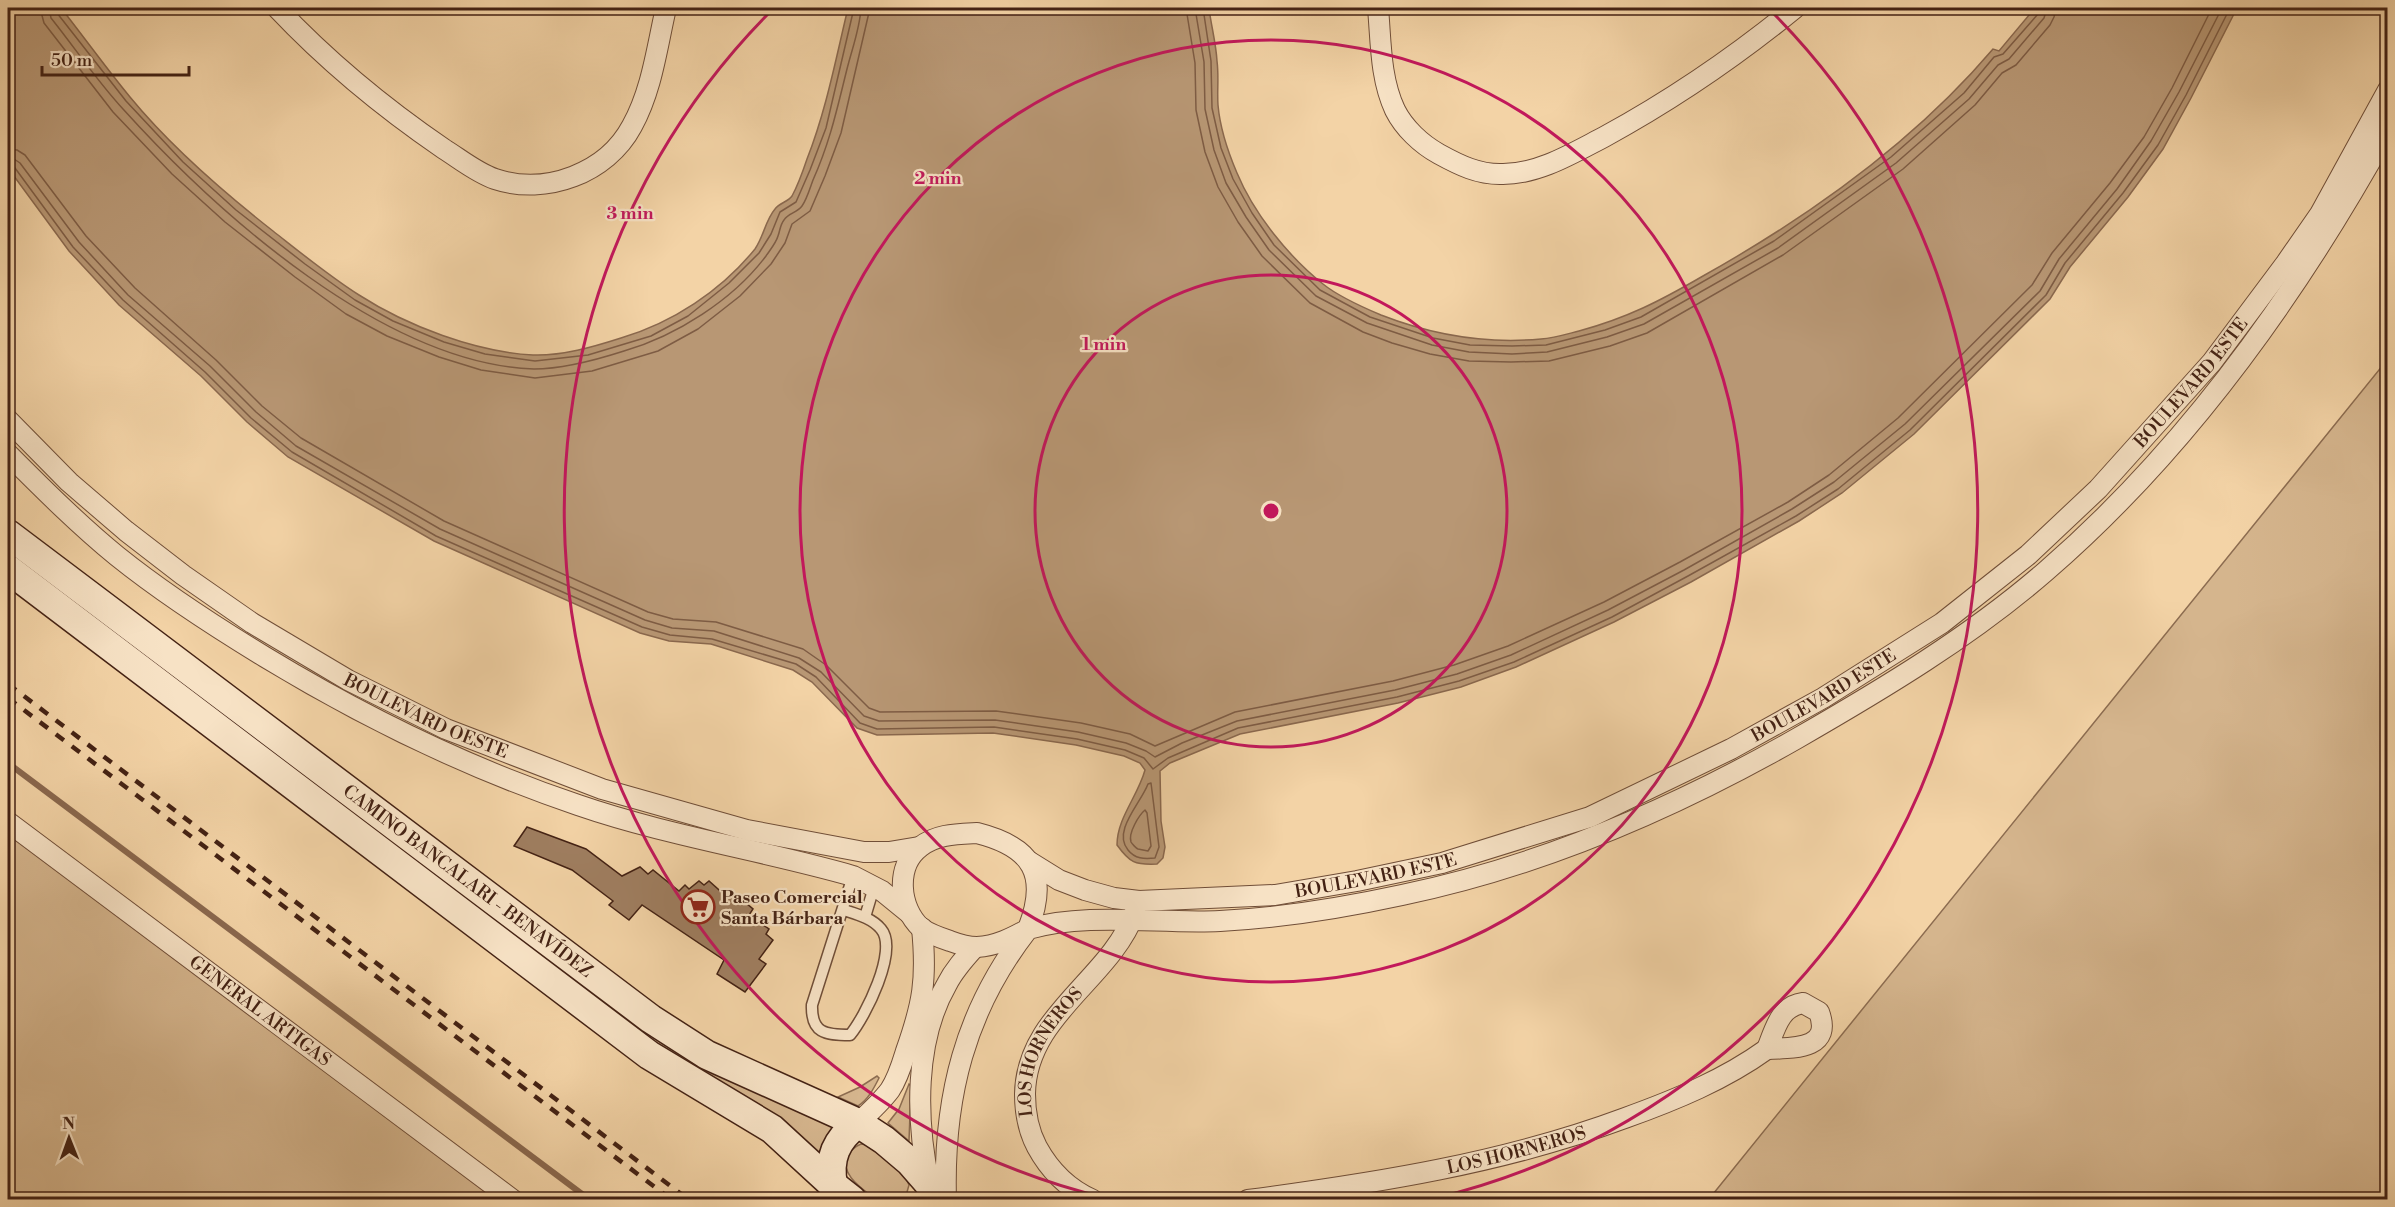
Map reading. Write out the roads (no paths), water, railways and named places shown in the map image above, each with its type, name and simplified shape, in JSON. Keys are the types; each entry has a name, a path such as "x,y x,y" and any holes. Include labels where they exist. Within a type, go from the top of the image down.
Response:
{"main road":[{"name":"CAMINO BANCALARI - BENAVÍDEZ","path":"8,534 651,1019 707,1055 858,1123 884,1140 910,1162 936,1196"},
{"name":"CAMINO BANCALARI - BENAVÍDEZ","path":"8,569 649,1055 772,1129 843,1192"},
{"path":"843,1192 831,1171 832,1157 837,1144 846,1132 858,1123"}],"street":[{"path":"277,8 328,58 378,101 468,165 493,178 513,184 539,184 564,180 586,171 603,160 619,145 632,127 642,106 666,8"},
{"path":"1378,8 1387,88 1395,111 1408,130 1432,150 1459,165 1479,172 1503,174 1532,170 1569,155 1641,116 1681,93 1735,56 1795,8"},
{"name":"BOULEVARD ESTE","path":"1030,862 1059,880 1085,890 1114,898 1139,901 1275,895 1357,881 1442,862 1590,817 1731,749 1823,698 1932,629 1994,582 2028,555 2097,489 2212,362 2280,272 2320,214 2386,100"},
{"name":"BOULEVARD ESTE","path":"1028,929 1071,921 1219,921 1285,915 1363,903 1448,884 1525,862 1602,835 1657,812 1743,770 1848,709 1954,643 2046,572 2124,498 2190,423 2281,305 2335,223 2388,130"},
{"path":"2212,362 2228,376"},
{"name":"BOULEVARD OESTE","path":"8,420 69,482 126,531 183,575 252,623 348,680 446,729 602,789 747,830 864,852 889,852 919,847"},
{"path":"10,457 28,441"},
{"name":"BOULEVARD OESTE","path":"10,457 117,556 208,622 331,697 400,732 578,806 639,824 854,876 874,886 909,913"},
{"path":"1994,582 2009,600"},
{"path":"272,661 285,643"},
{"path":"1731,749 1743,770"},
{"path":"541,791 551,770"},
{"name":"GENERAL ARTIGAS","path":"8,822 513,1200"},
{"path":"936,1196 945,1161 948,1119 956,1078 968,1038 993,980 1028,929 1038,900 1037,880 1030,862 1013,847 997,838 977,833 954,834 933,839 919,847 908,862 903,880 903,894 909,913 922,928 941,938 975,947 1010,939 1028,929"},
{"path":"854,876 864,852"},
{"path":"1442,862 1448,884"},
{"name":"LOS HORNEROS","path":"1093,1200 1068,1185 1046,1162 1030,1135 1025,1110 1025,1083 1033,1052 1041,1036 1054,1018 1113,953 1139,901"},
{"path":"858,1123 890,1089 899,1072 916,1024 924,993 925,960 922,928"},
{"path":"936,1196 921,1132 921,1079 924,1053 937,1005 946,984 975,947"},
{"name":"LOS HORNEROS","path":"1248,1200 1427,1173 1497,1157 1591,1131 1663,1105 1716,1081 1767,1049"}],"lane":[{"path":"844,910 865,917 880,928 886,938 886,953 878,982 859,1024 850,1035 832,1035 817,1028 812,1018 812,1005 854,876"},
{"path":"865,917 874,886"}],"water":[{"path":"8,8 61,8 130,97 180,151 254,216 348,288 398,317 443,336 489,349 533,355 588,348 659,324 711,292 742,264 758,244 772,214 777,207 792,196 798,183 825,103 848,8 1209,8 1218,72 1219,114 1228,148 1237,173 1253,204 1285,248 1323,284 1336,293 1381,315 1440,333 1480,339 1520,340 1560,336 1628,314 1687,285 1782,228 1821,202 1895,146 1962,83 1993,49 1999,51 2035,8 2237,8 2163,149 2128,197 2070,267 2050,299 1914,434 1842,493 1799,521 1691,582 1614,622 1516,667 1461,687 1398,703 1240,734 1170,763 1160,771 1161,821 1165,847 1163,858 1157,864 1149,864 1134,862 1117,845 1120,826 1145,770 1140,763 1124,756 1076,745 993,733 877,735 857,728 812,682 793,670 711,644 669,641 640,633 434,541 288,457 247,422 201,376 119,305 69,251 8,168"}],"waterway":[{"path":"8,763 590,1200"}],"railway":[{"path":"8,684 689,1200"},
{"path":"8,698 672,1200"}],"place":[{"name":"Paseo Comercial Santa Bárbara","path":"698,907"}]}
